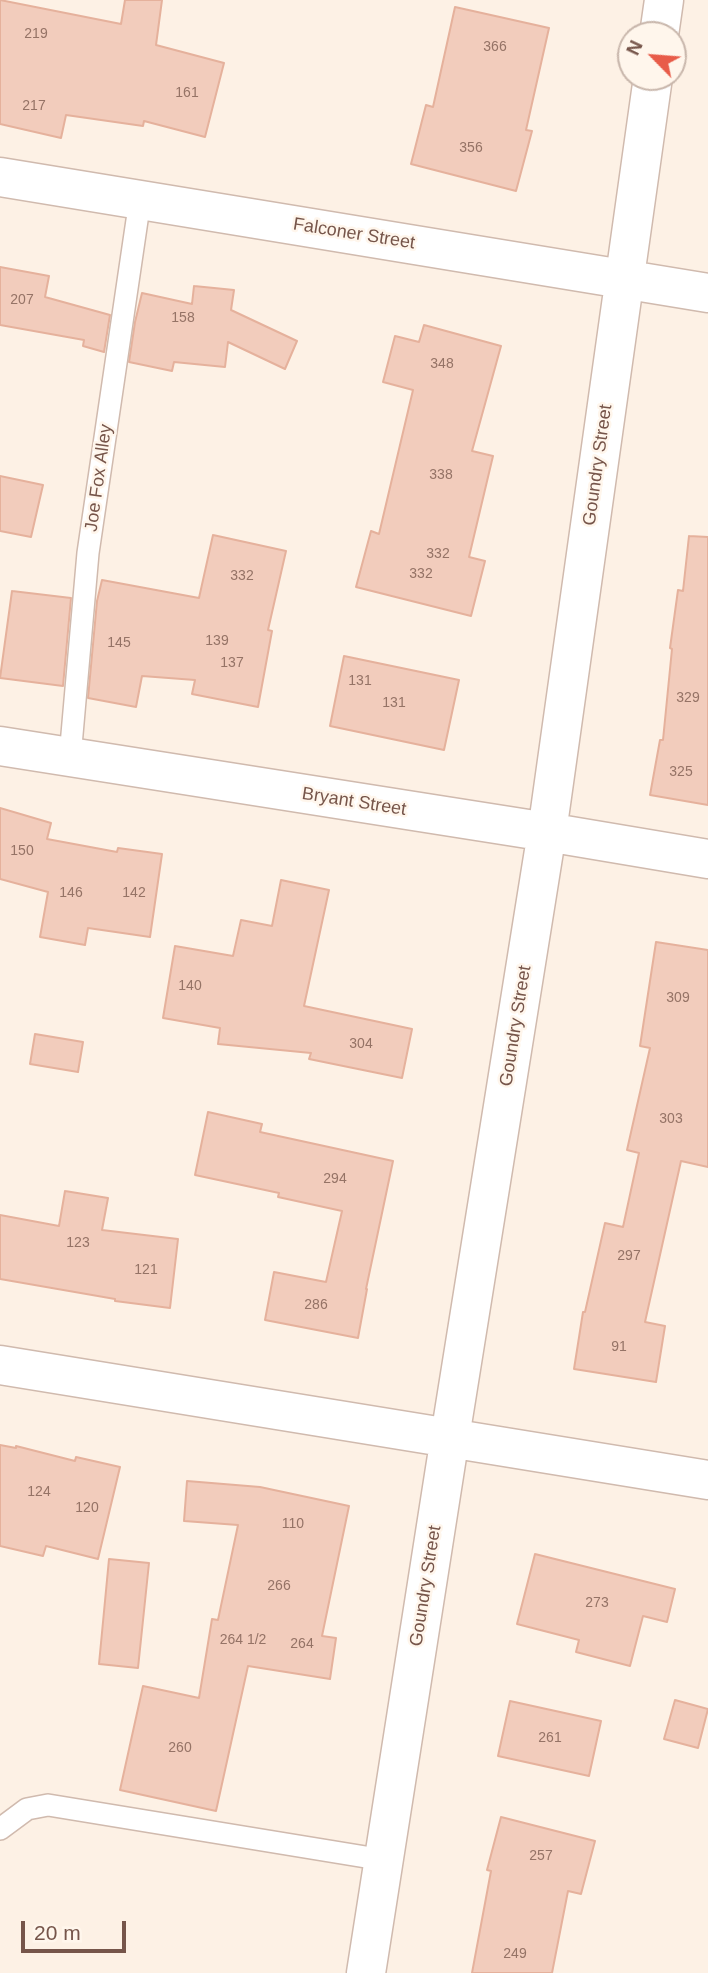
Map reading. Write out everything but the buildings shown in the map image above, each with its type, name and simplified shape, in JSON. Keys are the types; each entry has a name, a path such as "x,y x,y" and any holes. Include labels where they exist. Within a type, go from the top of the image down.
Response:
{"street":[{"path":"661,21 664,0"},
{"name":"Goundry Street","path":"366,1973 547,832 651,91"},
{"name":"Falconer Street","path":"0,177 708,293"},
{"name":"Bryant Street","path":"0,746 708,859"},
{"path":"0,1365 708,1480"}],"lane":[{"name":"Joe Fox Alley","path":"70,757 88,553 140,200"},
{"path":"0,1829 27,1809 48,1805 384,1860"}]}
